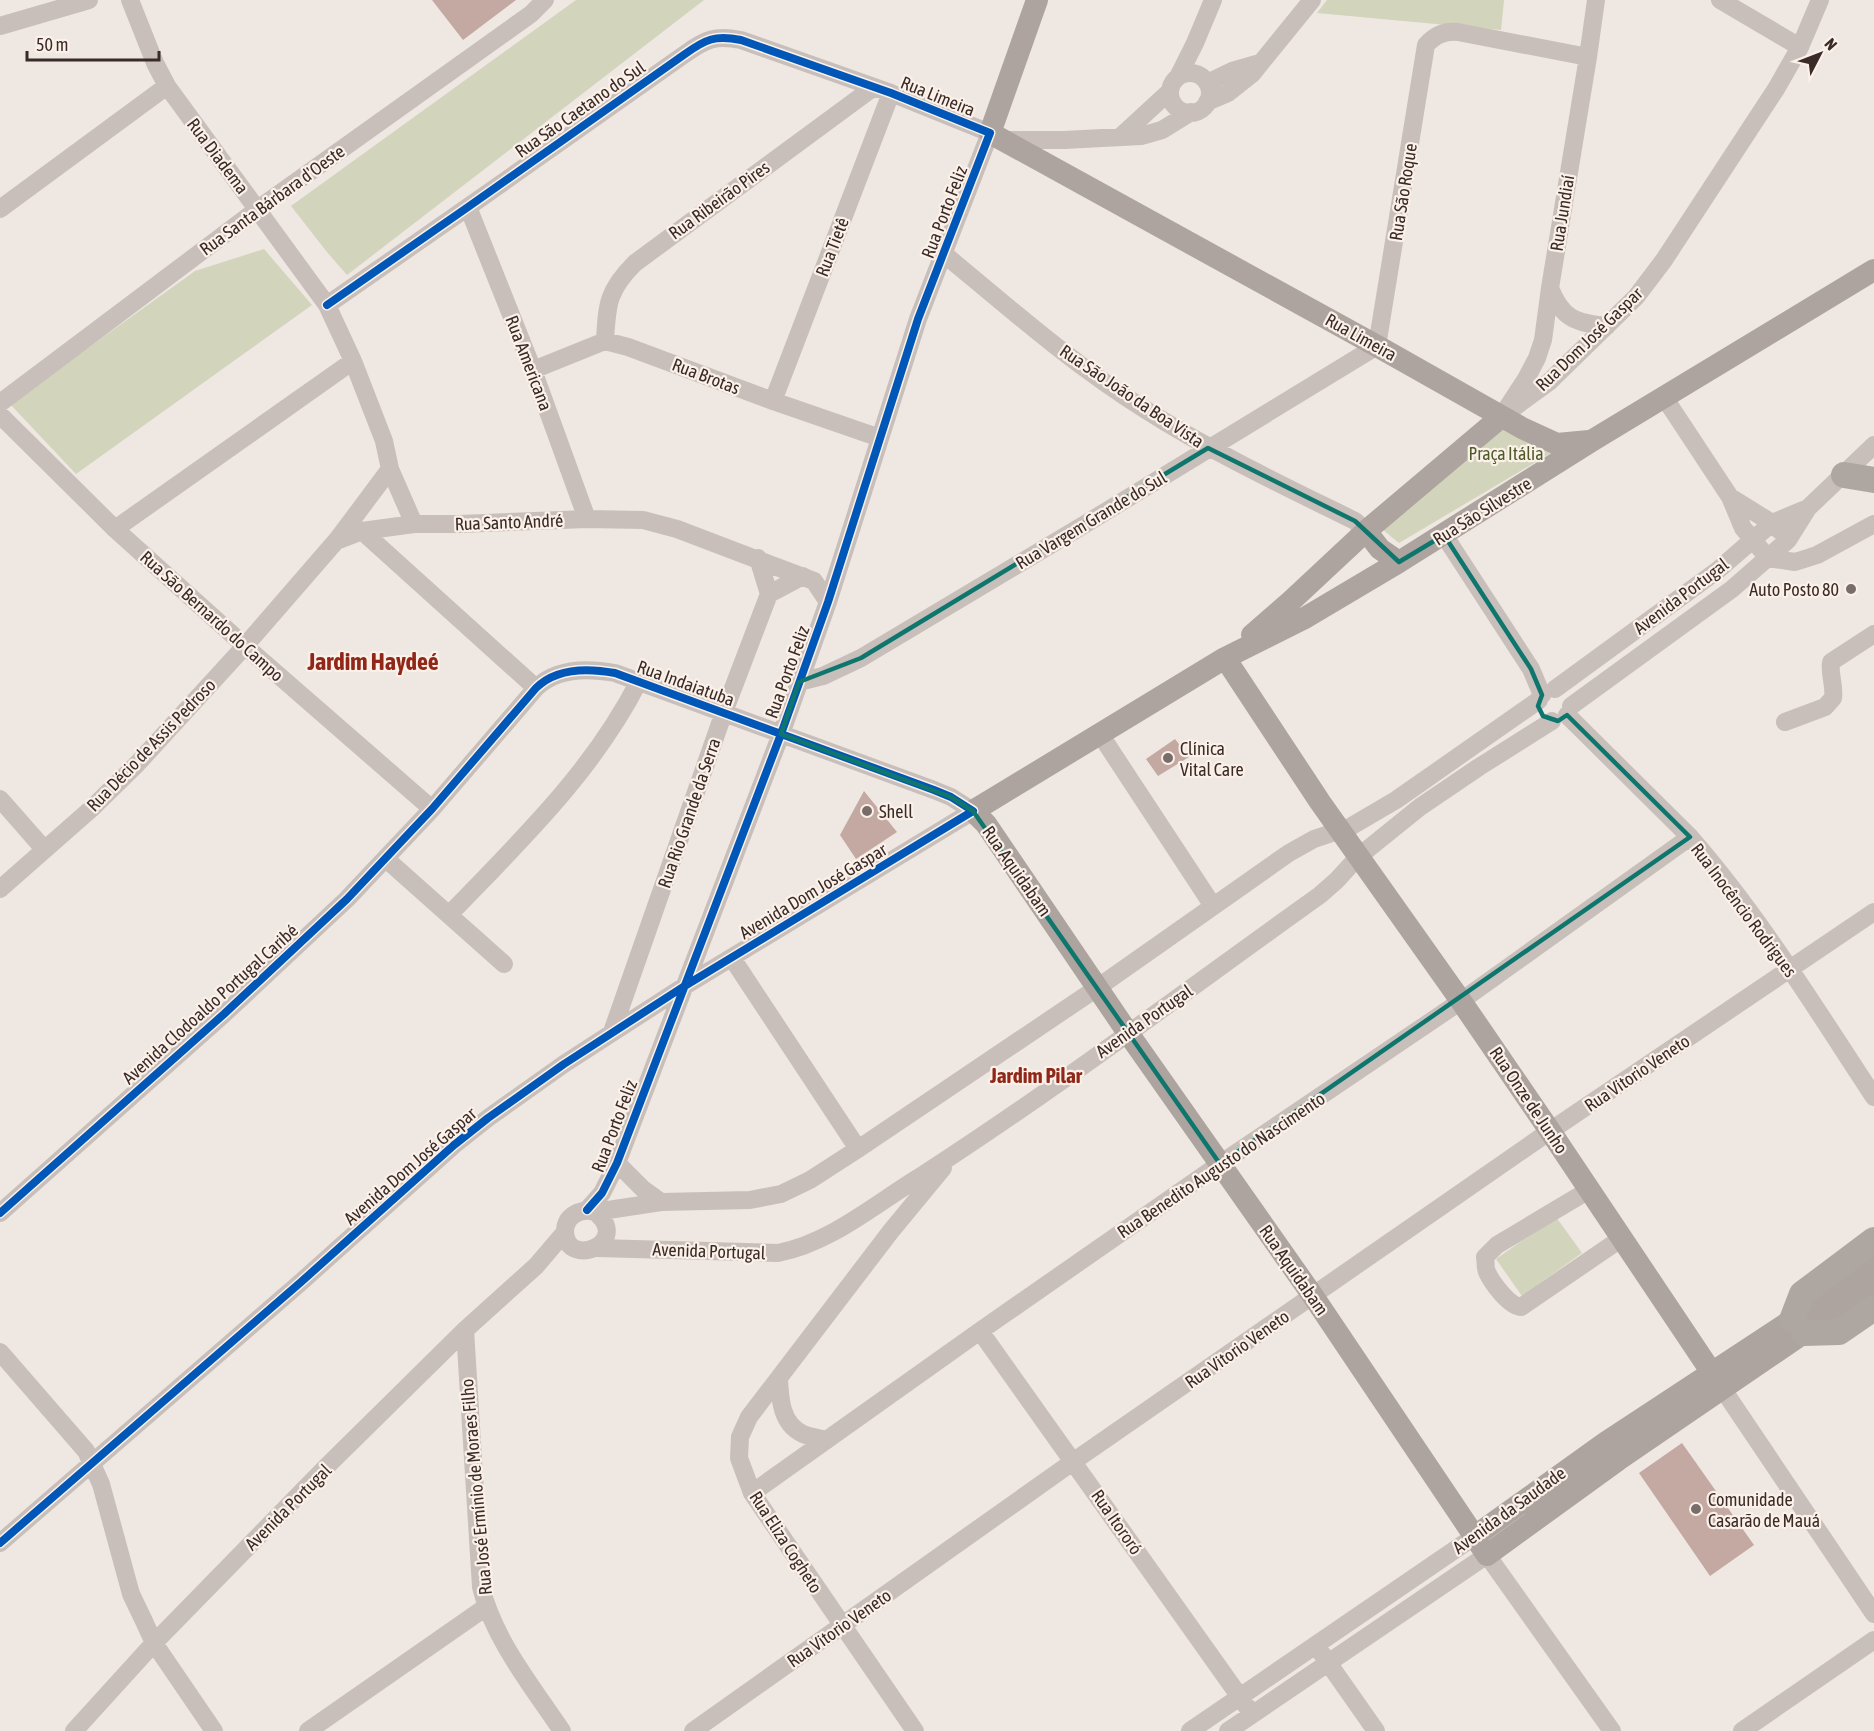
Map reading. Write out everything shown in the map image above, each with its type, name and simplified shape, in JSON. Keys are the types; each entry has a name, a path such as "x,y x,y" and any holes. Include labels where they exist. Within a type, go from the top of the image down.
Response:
{"highway":[{"path":"1844,475 1874,480"},
{"path":"1874,1240 1802,1294 1798,1327 1839,1332 1874,1308"}],"main road":[{"name":"Rua Porto Feliz","path":"996,136 1037,0"},
{"name":"Rua Limeira","path":"996,136 1542,438 1556,454"},
{"name":"Rua São Silvestre","path":"1225,658 1303,619 1444,535 1556,454 1593,440 1869,276"},
{"name":"Rua Dom José Gaspar","path":"1225,658 1291,601 1366,531 1501,417"},
{"path":"1366,531 1380,549 1399,562"},
{"name":"Avenida Dom José Gaspar","path":"973,811 1225,658"},
{"name":"Rua Onze de Junho","path":"1225,658 1340,831 1550,1131 1717,1381"},
{"name":"Rua Aquidabam","path":"973,811 986,824 1481,1545"},
{"path":"1837,1300 1874,1263"},
{"path":"1837,1300 1874,1285"},
{"name":"Avenida da Saudade","path":"1481,1545 1608,1466 1717,1381 1837,1300"}],"street":[{"path":"0,26 89,0"},
{"name":"Rua Diadema","path":"130,0 155,63 167,86 327,305 353,361 384,441 390,469 414,524"},
{"name":"Rua Santa Bárbara d'Oeste","path":"0,403 258,209 531,14 545,0"},
{"path":"1191,112 1184,112 1174,104 1174,84 1196,43 1213,0"},
{"path":"996,136 1064,140 1154,133 1238,86 1262,63 1312,0"},
{"name":"Rua Jundiaí","path":"1501,417 1526,379 1543,340 1596,0"},
{"path":"1720,0 1800,47"},
{"name":"Rua Dom José Gaspar","path":"1501,417 1550,382 1636,297 1664,260 1750,131 1800,47 1820,0"},
{"name":"Rua São Roque","path":"1377,346 1426,45 1443,32 1458,32 1588,57"},
{"name":"Rua São Caetano do Sul","path":"327,305 708,39 726,37 741,40 883,90"},
{"path":"1196,43 1204,80 1209,89 1207,102"},
{"path":"1120,137 1174,84 1190,73 1204,80 1262,63"},
{"path":"0,209 167,86"},
{"name":"Rua Limeira","path":"883,90 996,136"},
{"name":"Rua Ribeirão Pires","path":"605,341 607,309 611,295 620,278 635,262 883,90"},
{"name":"Rua Tietê","path":"773,401 883,90"},
{"name":"Rua Porto Feliz","path":"591,1211 616,1163 781,734 842,560 918,320 944,254 996,136"},
{"name":"Rua Americana","path":"468,207 533,370 587,519"},
{"name":"Rua São João da Boa Vista","path":"944,254 1097,377 1144,410 1208,448 1355,521 1366,531"},
{"path":"1550,288 1554,300 1575,320 1586,324 1607,326"},
{"path":"533,370 605,341"},
{"name":"Rua Brotas","path":"605,341 628,346 773,401 880,438"},
{"name":"Rua Vargem Grande do Sul","path":"799,682 823,676 861,658 1377,346"},
{"path":"115,529 353,361"},
{"path":"1664,398 1730,497 1743,528 1768,558 1795,562 1817,555 1874,524"},
{"name":"Rua São Bernardo do Campo","path":"0,415 115,529 432,809"},
{"name":"Avenida Portugal","path":"536,1266 589,1249 778,1253 793,1250 825,1237 953,1155 1128,1033 1320,895 1338,880 1358,857 1447,787 1564,714 1732,589 1788,540 1808,508 1874,446"},
{"path":"336,541 390,469"},
{"path":"1730,497 1772,523 1788,540"},
{"name":"Avenida Portugal","path":"591,1211 661,1202 750,1200 781,1194 810,1180 1303,845 1350,827 1396,800 1718,570 1772,523 1808,508"},
{"name":"Rua Santo André","path":"245,646 336,541 362,531 414,524 587,519 643,520 660,523 808,578"},
{"path":"362,531 536,688"},
{"path":"1444,535 1547,693"},
{"path":"759,558 769,594 808,578 842,560"},
{"path":"808,578 828,602"},
{"name":"Rua Rio Grande da Serra","path":"612,1032 724,712 769,594"},
{"path":"1785,722 1826,707 1833,698 1834,690 1829,671 1831,662 1874,634"},
{"name":"Rua Décio de Assis Pedroso","path":"0,889 137,765 245,646"},
{"name":"Rua Indaiatuba","path":"432,809 543,681 556,674 595,669 639,681 943,794 973,811"},
{"path":"449,915 555,804 591,760 613,729 639,681"},
{"path":"1565,692 1568,696 1564,714 1547,719 1540,711 1547,693 1565,692"},
{"name":"Rua Inocêncio Rodrigues","path":"1564,714 1690,837 1722,875 1790,969 1874,1097"},
{"path":"1100,734 1213,906"},
{"path":"0,800 44,849"},
{"name":"Avenida Clodoaldo Portugal Caribé","path":"0,1213 322,924 432,809"},
{"name":"Avenida Dom José Gaspar","path":"0,1543 454,1145 525,1091 683,987 973,811"},
{"name":"Rua Benedito Augusto do Nascimento","path":"752,1493 1220,1164 1461,1001 1690,837"},
{"path":"386,859 504,964"},
{"name":"Rua Vitorio Veneto","path":"693,1731 1074,1461 1550,1131 1874,912"},
{"path":"732,958 858,1149"},
{"name":"Rua Eliza Cogheto","path":"915,1731 752,1493 739,1458 740,1437 749,1417 891,1231 953,1155"},
{"path":"616,1163 643,1189 661,1202"},
{"path":"1589,1190 1497,1245 1485,1257 1487,1271 1509,1303 1521,1307 1622,1238"},
{"path":"883,1200 891,1231"},
{"path":"579,1211 591,1211 602,1218 606,1226 603,1242 589,1249 573,1246 567,1240 565,1232 567,1223 571,1216 579,1211"},
{"name":"Avenida Portugal","path":"74,1731 154,1642 324,1469 465,1330 536,1266 565,1232"},
{"name":"Rua José Ermínio de Moraes Filho","path":"465,1330 481,1587 486,1607 498,1634 562,1731"},
{"name":"Rua Itororó","path":"980,1331 1252,1714"},
{"path":"0,1352 86,1451 101,1484 132,1594 154,1642 214,1731"},
{"path":"778,1379 781,1405 786,1419 795,1429 804,1434 827,1440"},
{"name":"Rua Onze de Junho","path":"1717,1381 1874,1614"},
{"name":"Avenida da Saudade","path":"1190,1731 1315,1644 1481,1545"},
{"name":"Avenida da Saudade","path":"1228,1731 1328,1662 1481,1545"},
{"name":"Rua Aquidabam","path":"1481,1545 1612,1731"},
{"path":"308,1731 486,1607"},
{"path":"1742,1731 1874,1640"},
{"path":"1315,1644 1376,1731"}],"highlighted area":[{"path":"1208,448 1355,521 1399,562 1444,535 1531,669 1542,695 1538,706 1543,716 1558,721 1567,715 1690,837 1220,1164 973,811 951,797 781,734 799,682 861,658"}],"green space":[{"path":"576,0 704,0 347,275 291,206"},
{"path":"1327,0 1504,0 1501,30 1317,13"},
{"path":"264,249 312,305 76,474 10,404 195,271"},
{"name":"Praça Itália","path":"1504,425 1556,450 1399,543 1382,529"},
{"path":"1556,1217 1582,1253 1522,1296 1496,1259"}],"building":[{"path":"432,0 516,0 463,40"},
{"name":"Clínica Vital Care","path":"1175,739 1189,757 1158,776 1146,759"},
{"name":"Shell","path":"864,791 897,832 856,859 840,835"},
{"name":"Comunidade Casarão de Mauá","path":"1682,1443 1754,1545 1710,1576 1639,1473"}],"cycle path":[{"path":"327,305 692,49 717,38 741,40 891,93 990,133 918,319 828,602 781,734 617,1163 602,1193 587,1210"},
{"path":"0,1213 224,1014 347,899 432,809 536,688 553,676 584,670 615,673 934,790 951,797 973,811 683,987 564,1064 488,1118 454,1145 301,1282 0,1543"}],"place":[{"name":"Auto Posto 80","path":"1851,589"},
{"name":"Clínica Vital Care","path":"1168,758"},
{"name":"Shell","path":"867,811"},
{"name":"Comunidade Casarão de Mauá","path":"1696,1509"}],"district":[{"name":"Jardim Haydeé","path":"373,661"},
{"name":"Jardim Pilar","path":"1036,1075"}]}
